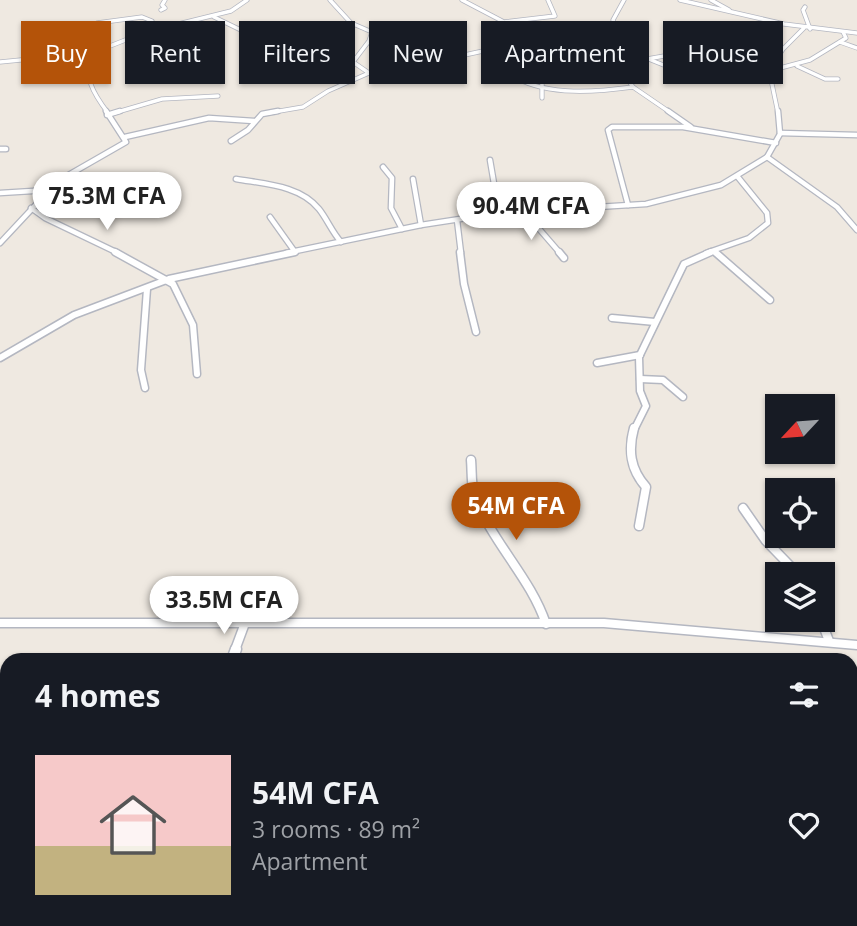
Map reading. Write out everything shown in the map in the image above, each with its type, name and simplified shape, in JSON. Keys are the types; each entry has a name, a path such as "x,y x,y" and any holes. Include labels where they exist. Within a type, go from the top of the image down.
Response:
{"street":[{"path":"161,10 165,0"},
{"path":"195,21 237,9 247,0"},
{"path":"331,1 339,0"},
{"path":"462,0 509,22 555,16 548,0"},
{"path":"613,21 624,0"},
{"path":"680,0 807,28 857,33"},
{"path":"711,0 736,14"},
{"path":"331,1 349,21"},
{"path":"804,7 807,28"},
{"path":"214,16 239,28"},
{"path":"111,21 142,17 152,21"},
{"path":"355,25 372,33 355,59"},
{"path":"783,49 807,28"},
{"path":"783,68 820,57 846,37 843,33"},
{"path":"840,42 857,48"},
{"path":"0,62 21,59"},
{"path":"355,63 369,73 355,79"},
{"path":"797,66 825,79 838,79"},
{"path":"1,241 58,181 126,142 107,115 92,84"},
{"path":"231,141 248,130 262,114 303,107 344,84"},
{"path":"526,84 572,89 634,87"},
{"path":"632,84 692,128"},
{"path":"0,358 65,319 169,279 421,225 499,213 628,205 693,194 737,176 767,157 780,133 778,104 773,84"},
{"path":"542,98 543,86"},
{"path":"107,115 162,99 218,96"},
{"path":"125,137 209,118 254,121"},
{"path":"628,205 611,149 609,128 692,128 776,143"},
{"path":"780,133 857,135"},
{"path":"767,157 837,206 857,230"},
{"path":"490,160 499,213"},
{"path":"383,167 392,178 395,202 391,208 402,229"},
{"path":"639,526 646,487 635,479 629,450 638,416 646,406 639,379 640,355 684,264 744,242 760,233 769,219 737,176"},
{"path":"236,179 285,189 304,196 320,211 341,242"},
{"path":"413,179 421,225"},
{"path":"0,193 48,190"},
{"path":"31,208 45,218 169,279 177,289 192,324 197,374"},
{"path":"534,212 534,223 564,258"},
{"path":"270,217 295,251"},
{"path":"457,220 464,284 476,332"},
{"path":"715,252 770,300"},
{"path":"145,388 141,370 147,289"},
{"path":"612,318 655,321"},
{"path":"597,363 640,355"},
{"path":"639,379 663,380 683,397"},
{"path":"471,460 474,492 503,547 538,596 546,624"},
{"path":"743,508 766,541 786,562"},
{"path":"0,623 604,623 829,640 857,645"},
{"path":"234,653 245,623"},
{"path":"826,632 829,640"}]}
